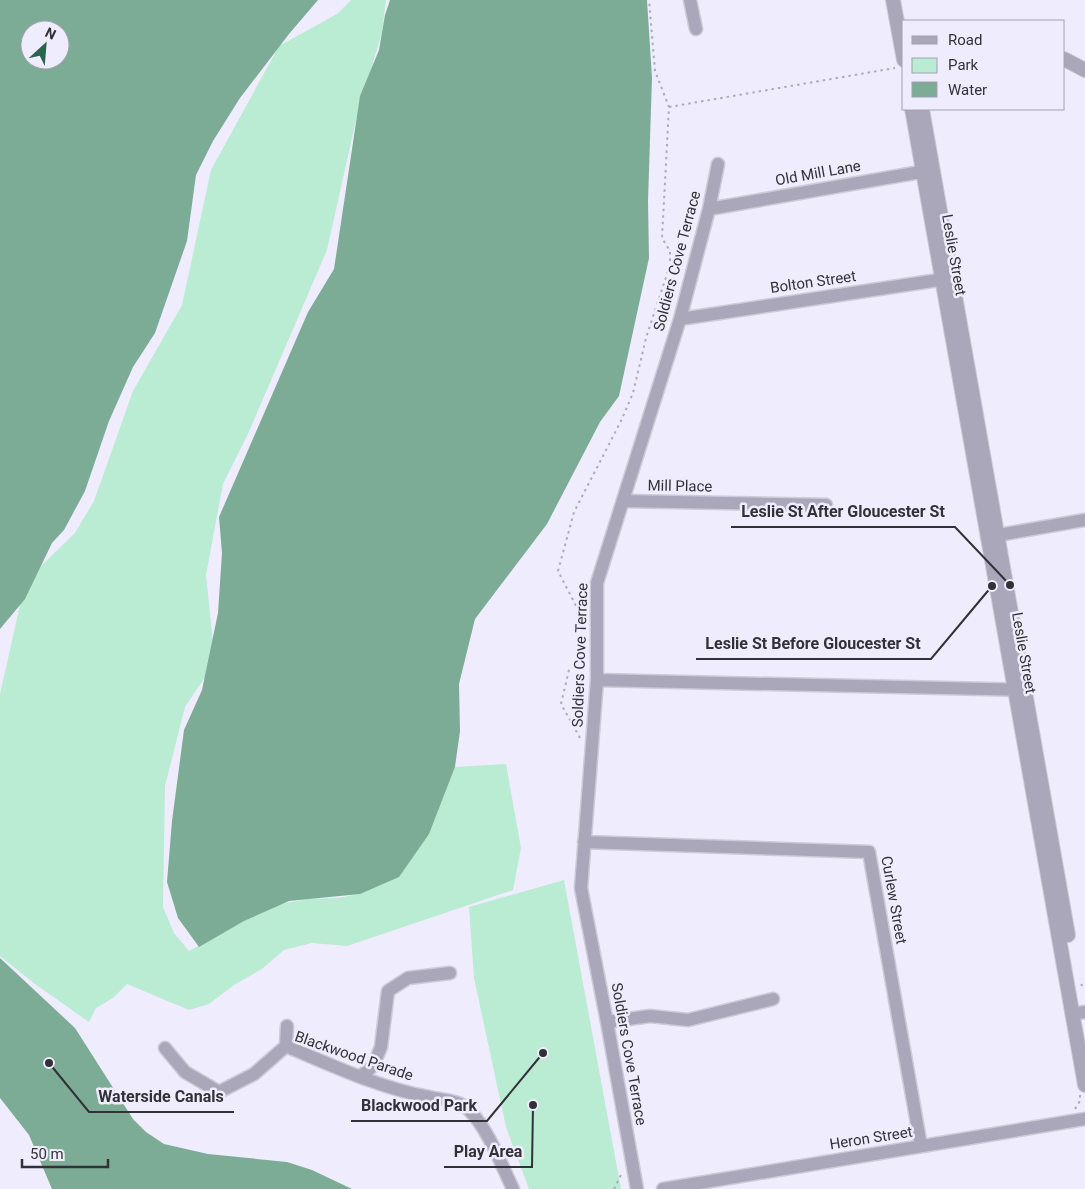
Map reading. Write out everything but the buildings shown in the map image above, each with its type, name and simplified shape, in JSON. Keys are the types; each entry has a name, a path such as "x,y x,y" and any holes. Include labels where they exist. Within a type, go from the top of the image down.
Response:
{"street":[{"path":"690,0 696,29"},
{"path":"893,0 902,62"},
{"path":"903,0 906,20"},
{"path":"1065,60 1085,70"},
{"name":"Leslie Street","path":"912,110 928,171"},
{"name":"Leslie Street","path":"922,110 928,171 946,279 1079,1013 1085,1035"},
{"name":"Soldiers Cove Terrace","path":"636,1189 608,1022 582,888 584,842 598,680 597,584 680,319 709,209 718,164"},
{"name":"Old Mill Lane","path":"709,209 928,171"},
{"name":"Bolton Street","path":"680,319 946,279"},
{"name":"Mill Place","path":"624,501 826,505"},
{"path":"992,536 1085,520"},
{"path":"598,680 994,688 1020,691"},
{"name":"Curlew Street","path":"584,842 869,852 921,1146"},
{"path":"360,1077 372,1066 381,1048 388,991 408,978 450,973"},
{"path":"608,1022 650,1016 688,1020 774,999"},
{"name":"Leslie Street","path":"1079,1013 1083,1089"},
{"path":"286,1046 287,1026"},
{"name":"Blackwood Parade","path":"165,1048 185,1072 219,1092 254,1074 286,1046 360,1077 407,1093 454,1101 468,1109 483,1129 513,1189"},
{"name":"Heron Street","path":"663,1189 1085,1118"}],"path":[{"path":"587,628 558,571 574,512 621,421 632,393 646,338 670,264 670,251 662,238 669,107 656,71 650,0"},
{"path":"669,107 902,62"},
{"path":"585,745 560,704 569,670 587,655"},
{"path":"1081,984 1085,989"},
{"path":"1072,1110 1078,1105 1083,1089"},
{"path":"614,1189 622,1173 634,1173"}],"green space":[{"path":"351,0 386,0 382,32 356,120 327,250 248,434 223,484 206,575 215,662 185,707 165,786 163,907 174,933 189,951 273,905 360,894 434,821 455,767 506,764 521,848 513,890 347,946 312,943 284,950 262,969 234,985 209,1004 189,1010 127,984 113,998 96,1008 89,1022 35,984 0,956 0,694 20,605 41,566 75,533 94,501 133,391 182,305 211,170 279,46 337,14"},
{"path":"564,880 621,1189 529,1189 506,1127 474,978 469,907"}],"water":[{"path":"0,0 318,0 289,34 240,98 213,141 196,175 187,241 155,333 133,367 109,421 85,491 64,530 52,543 25,599 0,629"},
{"path":"390,0 647,0 652,78 648,201 649,258 619,396 600,422 547,524 475,619 459,684 460,731 455,767 429,834 399,877 360,894 289,901 244,921 199,947 178,918 167,882 172,821 184,730 202,690 218,613 222,553 219,517 308,312 334,269 360,96 379,50 385,15"},
{"path":"0,958 75,1028 133,1119 146,1132 164,1144 208,1154 287,1162 312,1170 352,1189 52,1189 29,1135 0,1098"}],"place":[{"name":"Leslie St After Gloucester St","path":"1010,585"},
{"name":"Leslie St Before Gloucester St","path":"992,586"},
{"name":"Blackwood Park","path":"543,1053"},
{"name":"Waterside Canals","path":"49,1063"},
{"name":"Play Area","path":"533,1105"}]}
